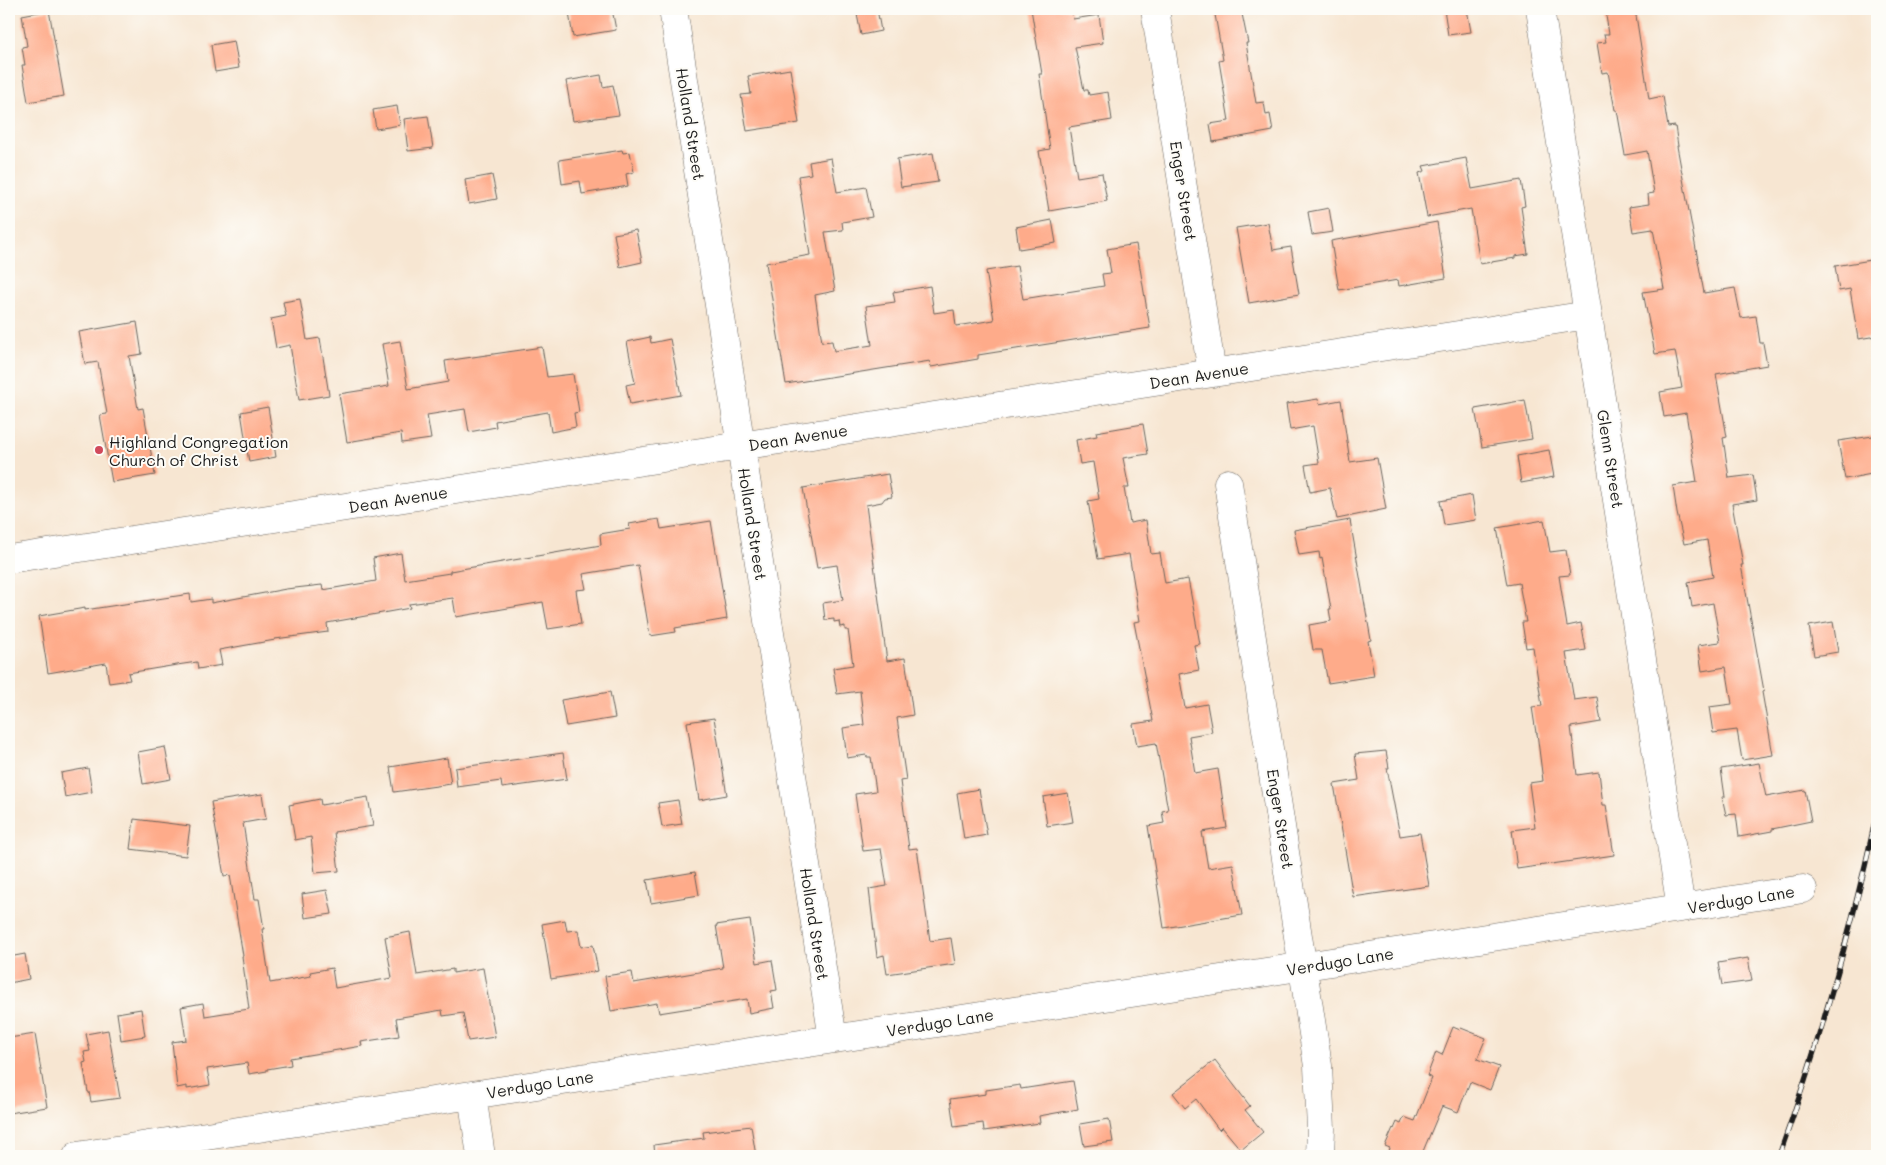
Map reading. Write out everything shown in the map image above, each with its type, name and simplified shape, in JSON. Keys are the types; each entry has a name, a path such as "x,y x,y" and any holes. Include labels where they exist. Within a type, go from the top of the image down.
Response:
{"street":[{"name":"Holland Street","path":"673,9 833,1039"},
{"name":"Enger Street","path":"1155,9 1212,373"},
{"name":"Glenn Street","path":"1540,9 1681,908"},
{"name":"Dean Avenue","path":"9,559 1588,315"},
{"name":"Enger Street","path":"1228,483 1318,1066 1321,1129 1320,1156"},
{"name":"Verdugo Lane","path":"77,1156 1803,889"},
{"path":"472,1095 481,1156"}],"building":[{"path":"571,9 612,9 616,30 573,37 569,13 572,12"},
{"path":"856,9 877,9 881,31 861,35"},
{"path":"1031,9 1071,9 1073,19 1099,15 1103,43 1075,47 1084,90 1088,90 1089,95 1108,92 1112,120 1069,127 1077,177 1102,173 1107,201 1049,211 1039,151 1050,149 1039,74 1042,74"},
{"path":"1214,9 1241,9 1248,43 1246,43 1256,103 1264,102 1266,115 1270,114 1273,131 1213,142 1210,124 1229,121 1219,61 1223,60"},
{"path":"1444,9 1467,9 1471,32 1448,35"},
{"path":"1607,9 1635,9 1649,99 1663,96 1668,127 1675,126 1704,293 1735,288 1741,318 1756,316 1760,343 1763,343 1767,365 1716,374 1727,437 1723,438 1729,478 1753,475 1757,500 1732,504 1773,755 1742,760 1737,730 1713,733 1709,707 1732,704 1726,667 1702,671 1698,645 1720,642 1713,603 1692,607 1688,582 1713,577 1707,540 1684,544 1677,513 1673,486 1697,482 1686,413 1664,417 1660,392 1682,388 1675,351 1655,354 1643,292 1664,289 1653,229 1633,232 1629,207 1649,204 1648,194 1654,193 1647,151 1625,155 1608,72 1602,73 1597,43 1606,42 1604,34 1609,34 1606,16 1609,15"},
{"path":"49,10 64,96 28,102 22,65 25,65 22,47 27,46 22,15"},
{"path":"234,41 239,68 215,72 211,45"},
{"path":"790,69 799,123 747,131 741,95 751,94 748,76"},
{"path":"601,75 603,87 613,85 619,115 573,121 566,81"},
{"path":"397,106 400,125 376,129 373,110"},
{"path":"428,116 433,148 408,151 404,119"},
{"path":"622,150 623,153 630,152 634,172 626,174 628,186 582,194 580,181 562,184 559,160"},
{"path":"933,153 938,182 901,187 897,159"},
{"path":"831,158 837,192 866,187 872,217 842,222 843,230 825,232 835,291 815,295 822,342 832,341 834,351 872,345 866,306 895,302 893,292 930,286 934,313 954,310 956,326 994,320 986,271 1017,266 1023,299 1104,286 1102,274 1111,273 1107,249 1136,244 1150,328 978,355 978,359 931,367 930,361 786,384 766,263 810,255 798,176 811,174 809,162"},
{"path":"1466,158 1472,189 1521,180 1525,206 1521,207 1528,254 1480,264 1471,209 1427,217 1419,173 1425,171 1423,166"},
{"path":"492,175 497,199 469,204 465,180"},
{"path":"1329,208 1333,232 1312,235 1308,212"},
{"path":"1052,220 1056,243 1019,249 1016,227"},
{"path":"1437,222 1446,278 1399,286 1398,280 1339,290 1331,241"},
{"path":"1268,223 1273,250 1291,247 1299,294 1249,303 1236,228"},
{"path":"636,230 642,262 620,267 614,234"},
{"path":"1877,259 1877,336 1858,339 1850,289 1839,291 1835,266"},
{"path":"300,299 307,340 320,338 329,395 299,400 290,345 276,348 271,319 286,316 283,302"},
{"path":"137,322 142,354 129,356 138,409 143,408 155,475 112,482 100,415 107,414 98,362 85,364 79,332"},
{"path":"650,337 651,343 670,339 681,395 630,404 626,385 635,383 627,342"},
{"path":"400,341 408,389 448,382 445,361 542,347 547,377 573,374 579,412 574,413 576,427 551,432 548,412 495,421 496,427 469,432 465,409 427,415 431,439 402,443 401,433 347,442 339,394 389,386 382,344"},
{"path":"1318,399 1319,404 1341,400 1350,462 1377,458 1386,509 1337,519 1330,488 1310,492 1305,465 1319,463 1313,426 1290,430 1286,404"},
{"path":"1525,400 1532,439 1482,447 1475,409"},
{"path":"268,407 276,457 249,462 241,412"},
{"path":"1143,424 1148,454 1123,458 1129,488 1124,488 1130,523 1146,520 1151,554 1160,553 1165,583 1188,579 1200,644 1194,645 1199,670 1179,674 1185,708 1207,704 1212,732 1189,736 1195,773 1218,769 1227,828 1202,832 1208,868 1233,864 1242,915 1164,928 1148,826 1164,823 1162,811 1168,810 1156,743 1137,746 1133,724 1153,721 1134,622 1140,621 1129,554 1098,559 1088,501 1099,499 1093,462 1080,464 1076,440 1097,436 1096,432"},
{"path":"1873,436 1877,473 1845,479 1838,441"},
{"path":"1549,450 1554,477 1521,483 1517,456"},
{"path":"888,474 892,497 885,498 882,502 866,505 887,661 905,658 913,715 897,718 906,780 900,781 909,849 917,848 930,941 951,938 955,964 887,974 884,955 877,957 869,889 887,886 881,849 863,851 855,794 876,791 871,757 866,755 847,758 843,728 864,725 860,691 837,694 833,668 853,665 848,630 845,630 845,626 840,627 839,621 834,622 834,619 825,620 823,603 843,600 837,565 817,568 803,488"},
{"path":"1472,495 1476,520 1444,525 1440,501"},
{"path":"659,519 661,529 711,521 727,619 675,628 676,632 650,636 638,565 583,574 586,589 576,590 581,624 548,629 543,602 456,617 453,598 409,604 410,608 327,623 328,632 275,639 219,650 222,665 198,669 197,662 177,665 128,673 130,680 109,683 106,663 48,673 39,616 190,594 191,602 211,599 211,603 286,589 322,585 323,590 376,581 373,558 401,553 405,580 450,573 450,571 601,545 600,534 630,529 629,524"},
{"path":"1350,520 1371,640 1368,641 1374,676 1328,683 1322,650 1313,650 1309,625 1331,621 1329,609 1331,609 1322,558 1320,559 1319,552 1299,555 1294,530"},
{"path":"1544,520 1550,552 1566,550 1570,575 1559,576 1567,626 1581,623 1586,650 1566,653 1574,700 1597,697 1601,722 1571,727 1577,775 1599,772 1603,805 1606,805 1614,855 1517,869 1512,830 1535,827 1529,783 1543,781 1532,707 1542,706 1533,647 1526,648 1522,622 1526,622 1519,583 1507,585 1497,528"},
{"path":"1833,622 1838,652 1814,656 1809,626"},
{"path":"610,692 615,718 566,726 561,700"},
{"path":"714,718 727,795 699,800 687,722"},
{"path":"165,747 171,779 143,784 138,752"},
{"path":"1386,751 1389,768 1387,768 1400,836 1420,833 1429,886 1353,897 1334,784 1359,780 1355,754"},
{"path":"563,753 567,779 502,788 501,781 457,787 455,768"},
{"path":"447,758 451,784 394,792 390,767"},
{"path":"1759,763 1766,797 1805,790 1811,821 1739,837 1736,814 1726,815 1722,797 1725,797 1721,769"},
{"path":"88,768 92,792 65,797 61,773"},
{"path":"979,789 987,835 964,839 957,793"},
{"path":"1068,793 1073,822 1047,826 1043,797"},
{"path":"262,794 266,819 243,823 255,899 259,899 270,983 311,976 310,972 332,968 335,988 392,978 385,937 410,932 417,975 453,969 453,973 483,968 495,1037 468,1041 463,1013 443,1016 442,1010 396,1018 399,1036 361,1042 362,1046 290,1058 291,1065 267,1069 267,1071 249,1074 247,1063 207,1069 210,1085 187,1089 187,1086 177,1088 172,1042 186,1040 181,1007 203,1003 205,1016 249,1009 230,875 224,876 211,802"},
{"path":"368,797 373,826 334,832 339,871 315,873 311,837 295,840 289,805 320,799 321,805"},
{"path":"678,800 682,824 662,827 658,803"},
{"path":"134,819 190,826 186,856 130,849"},
{"path":"695,872 699,895 651,903 647,880"},
{"path":"327,890 332,914 305,918 302,894"},
{"path":"565,920 567,931 578,930 581,947 593,945 598,971 551,979 542,924"},
{"path":"750,920 757,963 772,960 777,990 771,991 774,1008 749,1013 747,999 659,1013 657,1003 611,1011 605,976 632,972 634,983 723,968 716,925"},
{"path":"25,954 29,979 9,983 9,957"},
{"path":"1748,958 1752,981 1722,985 1718,963"},
{"path":"141,1009 145,1036 121,1040 117,1013"},
{"path":"1453,1027 1460,1030 1461,1028 1486,1038 1477,1059 1499,1067 1490,1090 1470,1082 1458,1112 1442,1106 1421,1156 1404,1156 1389,1151 1390,1148 1385,1146 1397,1122 1401,1124 1404,1117 1415,1121 1432,1078 1427,1076 1436,1052 1442,1055"},
{"path":"108,1030 120,1098 91,1102 83,1063 86,1062 84,1052 90,1051 86,1034"},
{"path":"35,1034 47,1107 9,1113 9,1038"},
{"path":"1215,1060 1250,1106 1245,1110 1263,1132 1241,1150 1222,1127 1219,1130 1196,1099 1185,1108 1173,1093"},
{"path":"1073,1081 1078,1109 1039,1116 1040,1123 984,1131 983,1123 954,1127 950,1099 986,1094 986,1090 1020,1085 1021,1089"},
{"path":"1109,1119 1113,1142 1084,1146 1080,1124"},
{"path":"751,1126 756,1156 655,1156 654,1145 704,1138 703,1132"}],"railway":[{"path":"1779,1156 1834,986 1857,900 1877,813"}],"place":[{"name":"Highland Congregation Church of Christ","path":"99,450"}]}
